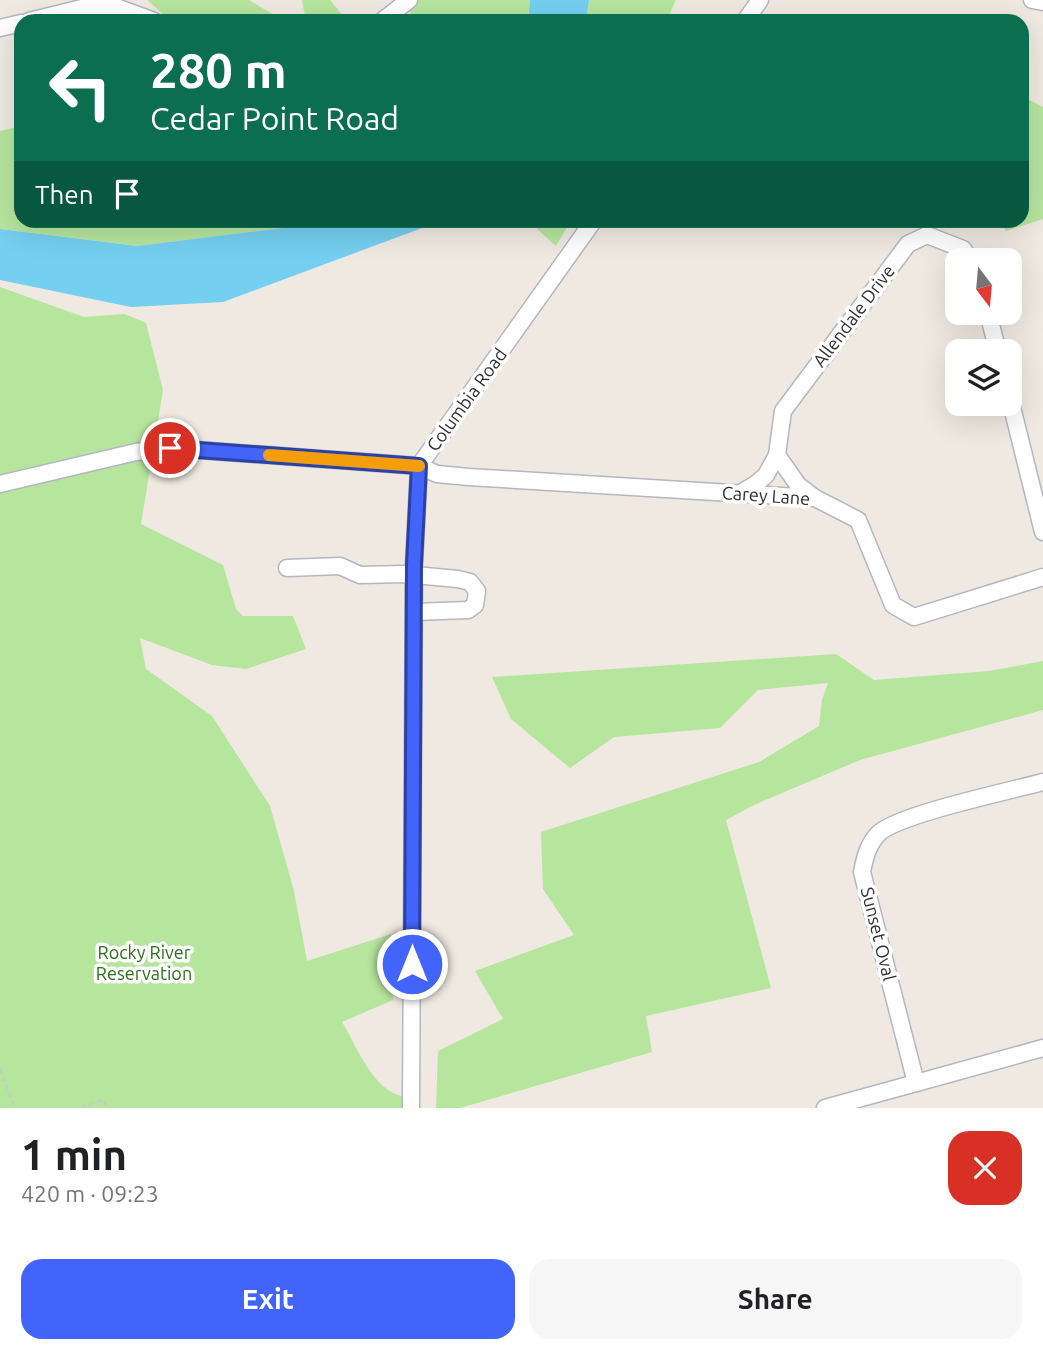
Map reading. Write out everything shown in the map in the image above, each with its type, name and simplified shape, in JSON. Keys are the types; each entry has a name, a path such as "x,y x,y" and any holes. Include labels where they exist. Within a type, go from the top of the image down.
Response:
{"street":[{"path":"391,14 410,0"},
{"path":"749,14 760,0"},
{"path":"1032,0 1043,2"},
{"path":"58,14 86,7 116,7 135,14"},
{"name":"Columbia Road","path":"411,1108 414,577 419,466 588,228"},
{"name":"Allendale Drive","path":"739,494 766,475 777,455 783,411 908,244 927,235 960,248"},
{"path":"1014,416 1043,532"},
{"name":"Carey Lane","path":"0,484 136,452 170,448 419,466 437,474 468,478 815,498 858,520 893,605 914,617 1043,577"},
{"path":"777,455 798,485 815,498"},
{"path":"287,568 340,566 360,575 404,574 466,580 475,587 475,605 468,611 414,612"},
{"name":"Sunset Oval","path":"916,1083 862,872 867,850 880,832 904,820 1043,782"},
{"path":"825,1108 1043,1048"}],"path":[{"path":"0,1069 15,1108"},
{"path":"80,1108 103,1100 108,1108"}],"green space":[{"path":"147,0 249,0 272,14 163,14"},
{"path":"302,0 330,0 341,14 305,14"},
{"path":"403,0 530,0 529,14 411,14"},
{"path":"589,0 676,0 669,14 587,14"},
{"path":"1029,100 1043,107 1043,219 1029,224"},
{"path":"14,128 14,228 283,228 137,246 0,229 0,131"},
{"path":"537,228 567,228 556,246"},
{"name":"Rocky River Reservation","path":"0,287 84,317 125,314 146,323 163,390 141,524 223,565 236,609 243,616 293,616 306,649 246,669 212,665 140,638 146,669 212,716 270,806 294,891 307,961 391,934 393,1000 342,1022 377,1080 398,1095 410,1097 410,1108 0,1108"},
{"path":"836,654 874,680 989,671 1043,661 1043,710 860,760 754,805 726,820 771,988 646,1016 652,1052 460,1108 436,1108 438,1051 503,1019 475,971 574,935 543,889 541,832 759,762 819,726 822,700 828,683 758,690 720,728 614,737 570,768 511,719 492,677"}],"water":[{"path":"530,0 589,0 587,14 529,14"},
{"path":"283,228 422,228 223,302 131,307 0,280 0,229 137,246"}],"slow traffic":[{"path":"269,455 419,466"}],"route":[{"path":"170,448 419,466 414,564 412,964"}]}
